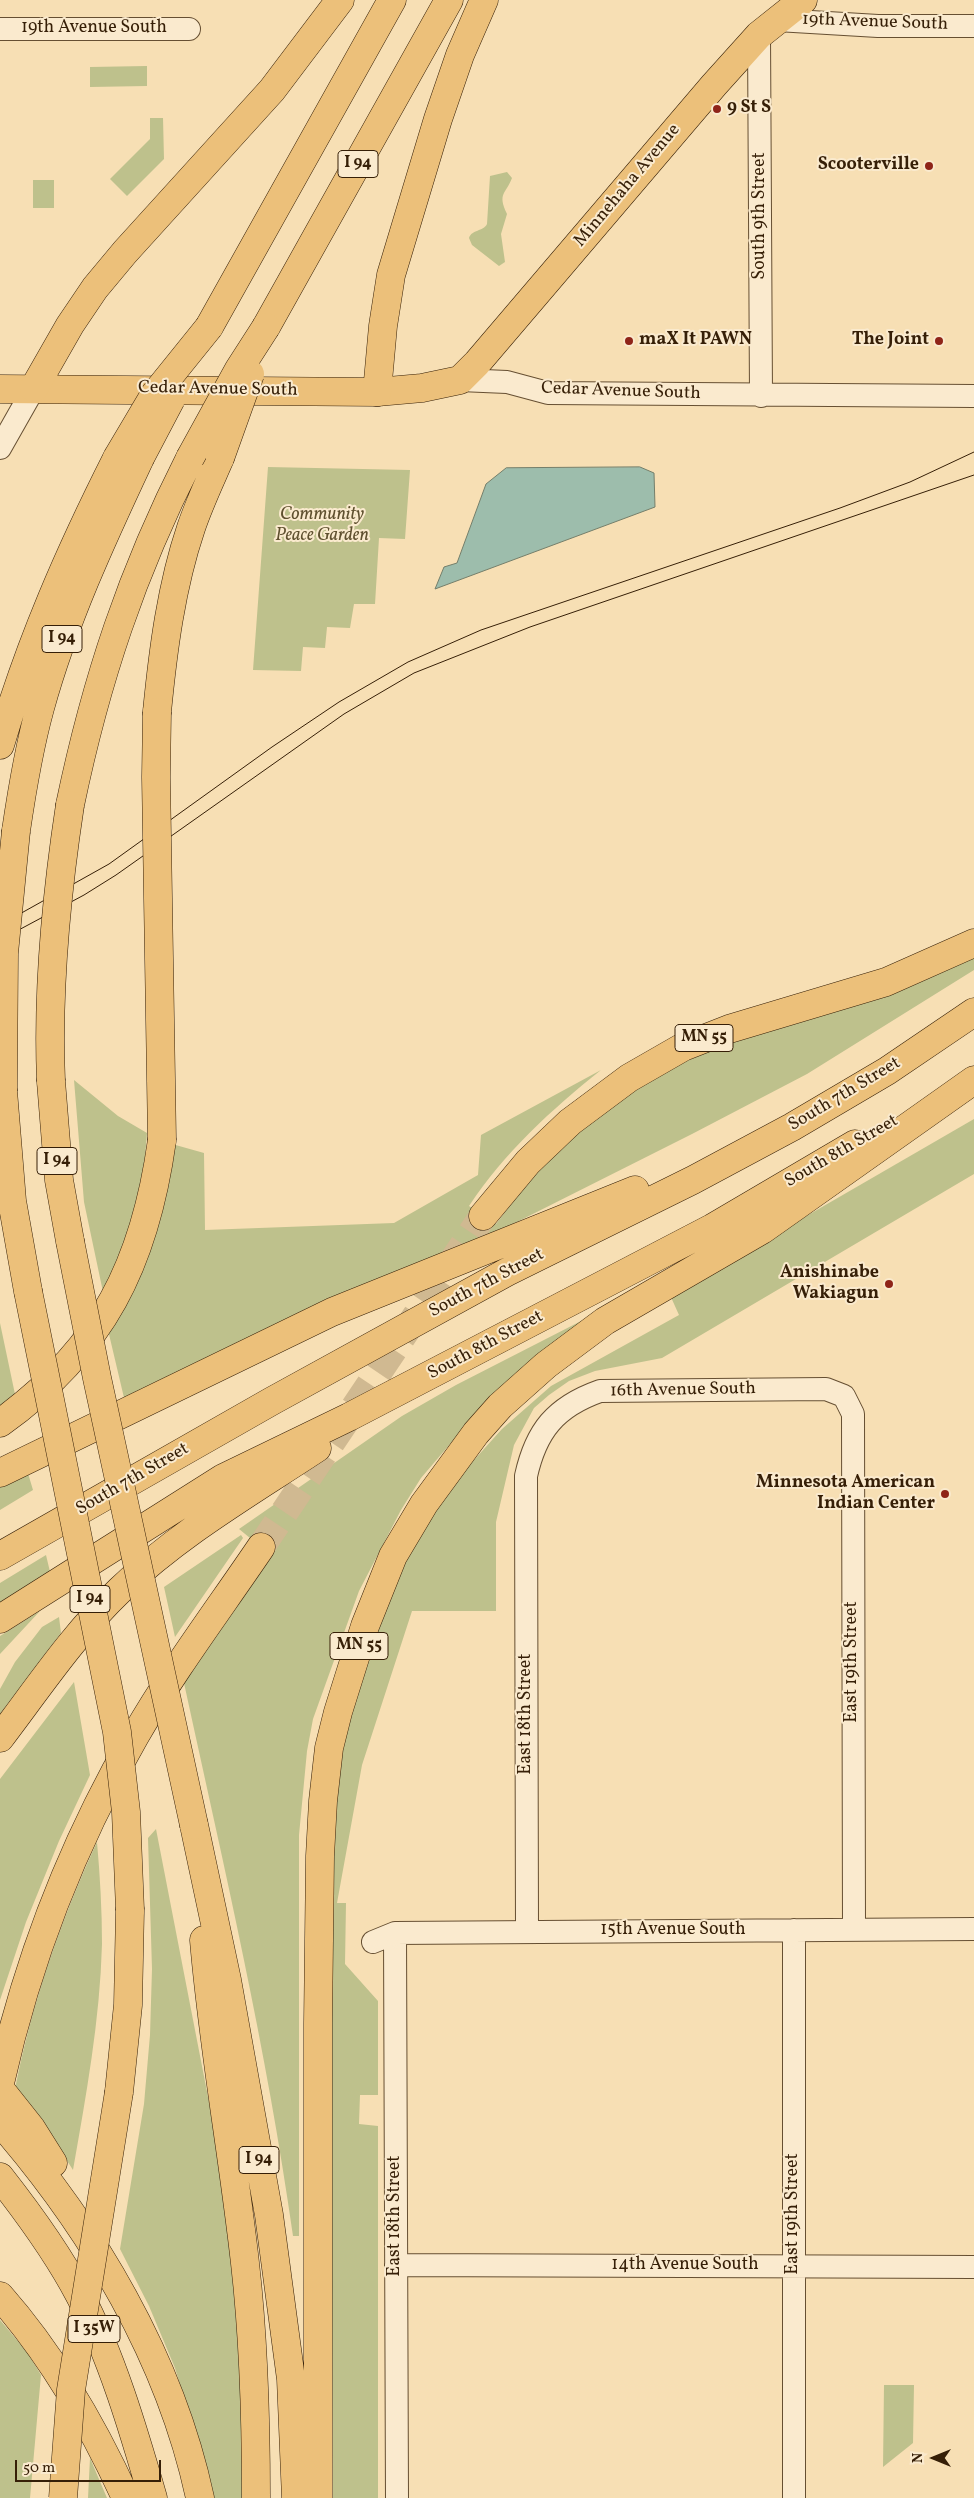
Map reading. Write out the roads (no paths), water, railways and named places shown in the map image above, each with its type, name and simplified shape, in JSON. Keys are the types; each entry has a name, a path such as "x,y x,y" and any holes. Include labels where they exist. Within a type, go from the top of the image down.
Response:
{"main road":[{"path":"34,388 70,325 96,288 131,245 272,90 340,0"},
{"name":"I 94","path":"63,2498 74,2364 119,2092 128,2006 129,1848 118,1741 28,1291 12,1201 3,1091 4,954 16,831 33,735 51,670 97,552 128,458 210,327 392,0"},
{"name":"I 94","path":"296,2498 291,2379 269,2215 227,1980 97,1378 59,1180 51,1081 50,1015 52,955 58,888 70,805 96,696 124,604 167,502 190,458 239,369 266,328 450,0"},
{"path":"377,392 383,326 392,275 438,119 460,54 484,0"},
{"name":"Minnehaha Avenue","path":"460,380 477,363 714,85 768,28 804,0"},
{"path":"0,1423 57,1373 79,1350 111,1306 133,1261 155,1188 162,1140 156,777 157,712 161,672 182,559 191,528 220,458 266,328"},
{"name":"Cedar Avenue South","path":"0,389 377,392 422,388 460,380"},
{"path":"0,745 23,671 46,608 70,552 128,458"},
{"name":"MN 55","path":"483,1216 528,1162 570,1122 629,1078 675,1052 729,1029 886,982 974,943"},
{"name":"South 7th Street","path":"0,1556 272,1401 507,1272 693,1180 792,1127 887,1071 974,1012"},
{"name":"South 8th Street","path":"0,1618 223,1478 425,1378 712,1228 974,1075"},
{"name":"MN 55","path":"318,2498 318,2003 320,1856 323,1801 329,1748 338,1712 365,1626 393,1556 434,1489 476,1433 500,1406 546,1366 604,1321 762,1230 974,1080"},
{"path":"0,1474 332,1312 792,1127"},
{"path":"0,1738 84,1630 119,1591 157,1556 231,1505 425,1378"},
{"path":"0,1536 272,1401"},
{"path":"0,2083 17,2015 50,1914 85,1835 122,1760 152,1707 261,1547"},
{"path":"194,1825 209,2006 246,2274 252,2348 256,2498"},
{"path":"0,2090 31,2128 112,2263 136,2311 151,2356"},
{"name":"I 35W","path":"0,2122 48,2179 97,2252 151,2356 176,2412 200,2498"},
{"name":"I 35W","path":"0,2177 45,2238 80,2295 130,2420 153,2498"},
{"path":"0,2296 44,2352 91,2428 126,2498"}],"street":[{"name":"19th Avenue South","path":"768,28 869,25 974,26"},
{"name":"South 9th Street","path":"761,396 768,28"},
{"name":"19th Avenue South","path":"0,29 189,29"},
{"name":"Cedar Avenue South","path":"460,380 507,382 548,393 974,396"},
{"path":"0,448 34,388"},
{"name":"16th Avenue South","path":"526,1495 526,1476 532,1452 543,1432 557,1414 579,1399 600,1391 826,1389 844,1396"},
{"name":"East 19th Street","path":"844,1396 853,1414 854,1930"},
{"name":"East 18th Street","path":"526,1495 526,1932"},
{"name":"15th Avenue South","path":"373,1942 395,1933 974,1929"},
{"name":"East 19th Street","path":"794,1930 794,2498"},
{"name":"East 18th Street","path":"395,1933 397,2498"},
{"name":"14th Avenue South","path":"396,2265 974,2267"}],"tunnel":[{"path":"261,1547 483,1216"}],"tram line":[{"path":"0,925 109,864 272,747 339,702 408,662 481,630 840,508 910,482 974,452"},
{"path":"0,940 84,895 116,875 344,714 414,673 530,627 974,475"}],"place":[{"name":"9 St S","path":"717,109"},
{"name":"Scooterville","path":"929,166"},
{"name":"maX It PAWN","path":"629,341"},
{"name":"The Joint","path":"939,341"},
{"name":"Anishinabe Wakiagun","path":"889,1284"},
{"name":"Minnesota American Indian Center","path":"945,1494"}],"park label":[{"name":"Community Peace Garden","path":"322,526"}]}
